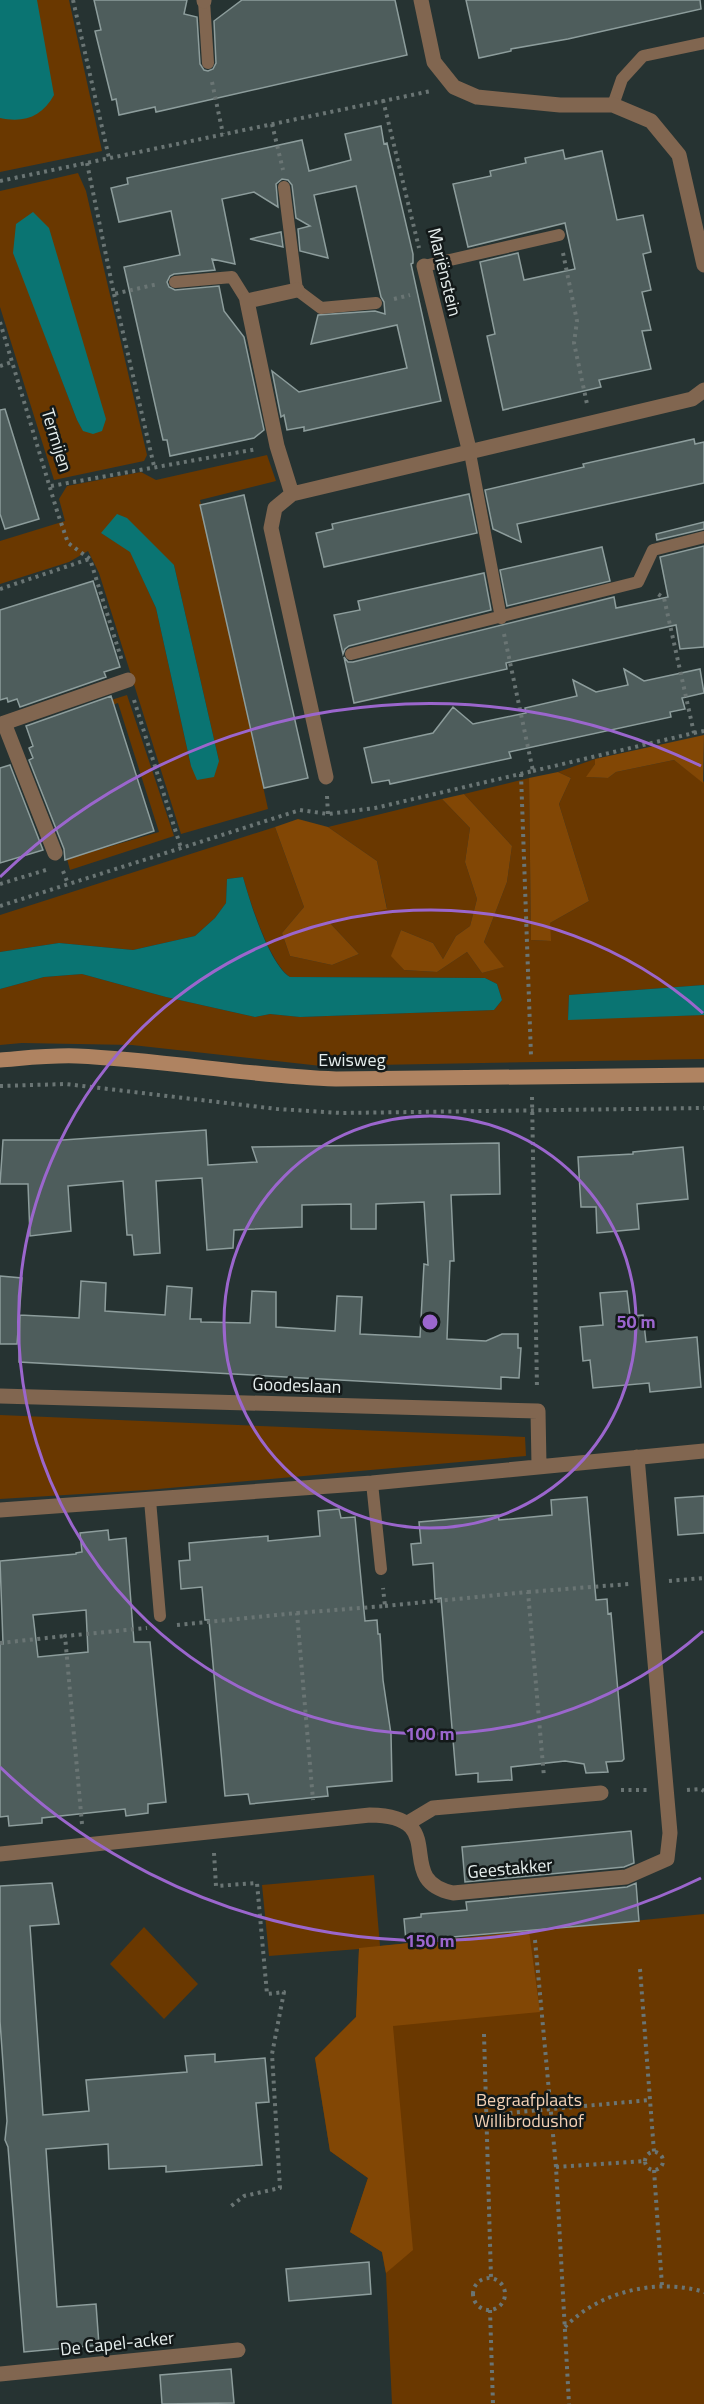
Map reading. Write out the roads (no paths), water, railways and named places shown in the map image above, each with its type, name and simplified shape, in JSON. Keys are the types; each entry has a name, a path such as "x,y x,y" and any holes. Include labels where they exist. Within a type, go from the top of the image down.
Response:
{"street":[{"path":"421,0 434,62 454,87 477,97 560,105 612,105 651,121 679,154 700,229 704,265"},
{"name":"Mariënstein","path":"424,266 470,453"},
{"path":"292,494 277,446 247,301 297,290"},
{"path":"326,777 271,528 275,508 292,494 693,399 704,390"},
{"path":"55,853 2,724 128,680"},
{"name":"Ewisweg","path":"0,1060 75,1056 128,1059 304,1078 704,1075"},
{"name":"Goodeslaan","path":"0,1396 538,1411 539,1465"},
{"path":"0,1510 372,1483 539,1465 704,1451"},
{"name":"Geestakker","path":"408,1823 419,1840 422,1871 430,1884 438,1890 453,1893 626,1877 667,1858 670,1833 637,1457"},
{"path":"0,1854 370,1815 391,1815 408,1823 433,1808 601,1793"},
{"name":"De Capel-acker","path":"0,2374 238,2350"}],"lane":[{"path":"204,1 208,63"},
{"path":"612,105 622,79 643,56 704,43"},
{"path":"284,187 297,290 321,308 376,303"},
{"path":"424,266 559,235"},
{"path":"175,282 232,277 247,301"},
{"path":"470,453 501,618"},
{"path":"351,654 639,582 653,550 704,537"},
{"path":"372,1483 381,1569"},
{"path":"150,1500 160,1622"}],"water":[{"path":"0,0 37,0 54,95 44,109 24,119 0,118"},
{"path":"33,212 49,228 106,419 102,431 93,434 83,431 77,420 13,253 16,224"},
{"path":"117,514 127,518 174,565 219,761 214,777 197,780 191,766 156,608 130,552 101,533"},
{"path":"243,877 255,916 268,946 282,970 290,977 485,978 497,984 502,1000 494,1010 300,1017 270,1014 255,1017 166,997 82,974 44,977 0,989 0,952 59,943 133,950 195,936 215,918 226,903 227,879"},
{"path":"704,985 704,1015 568,1020 569,995"}],"park label":[{"name":"Begraafplaats Willibrodushof","path":"529,2109"}]}
